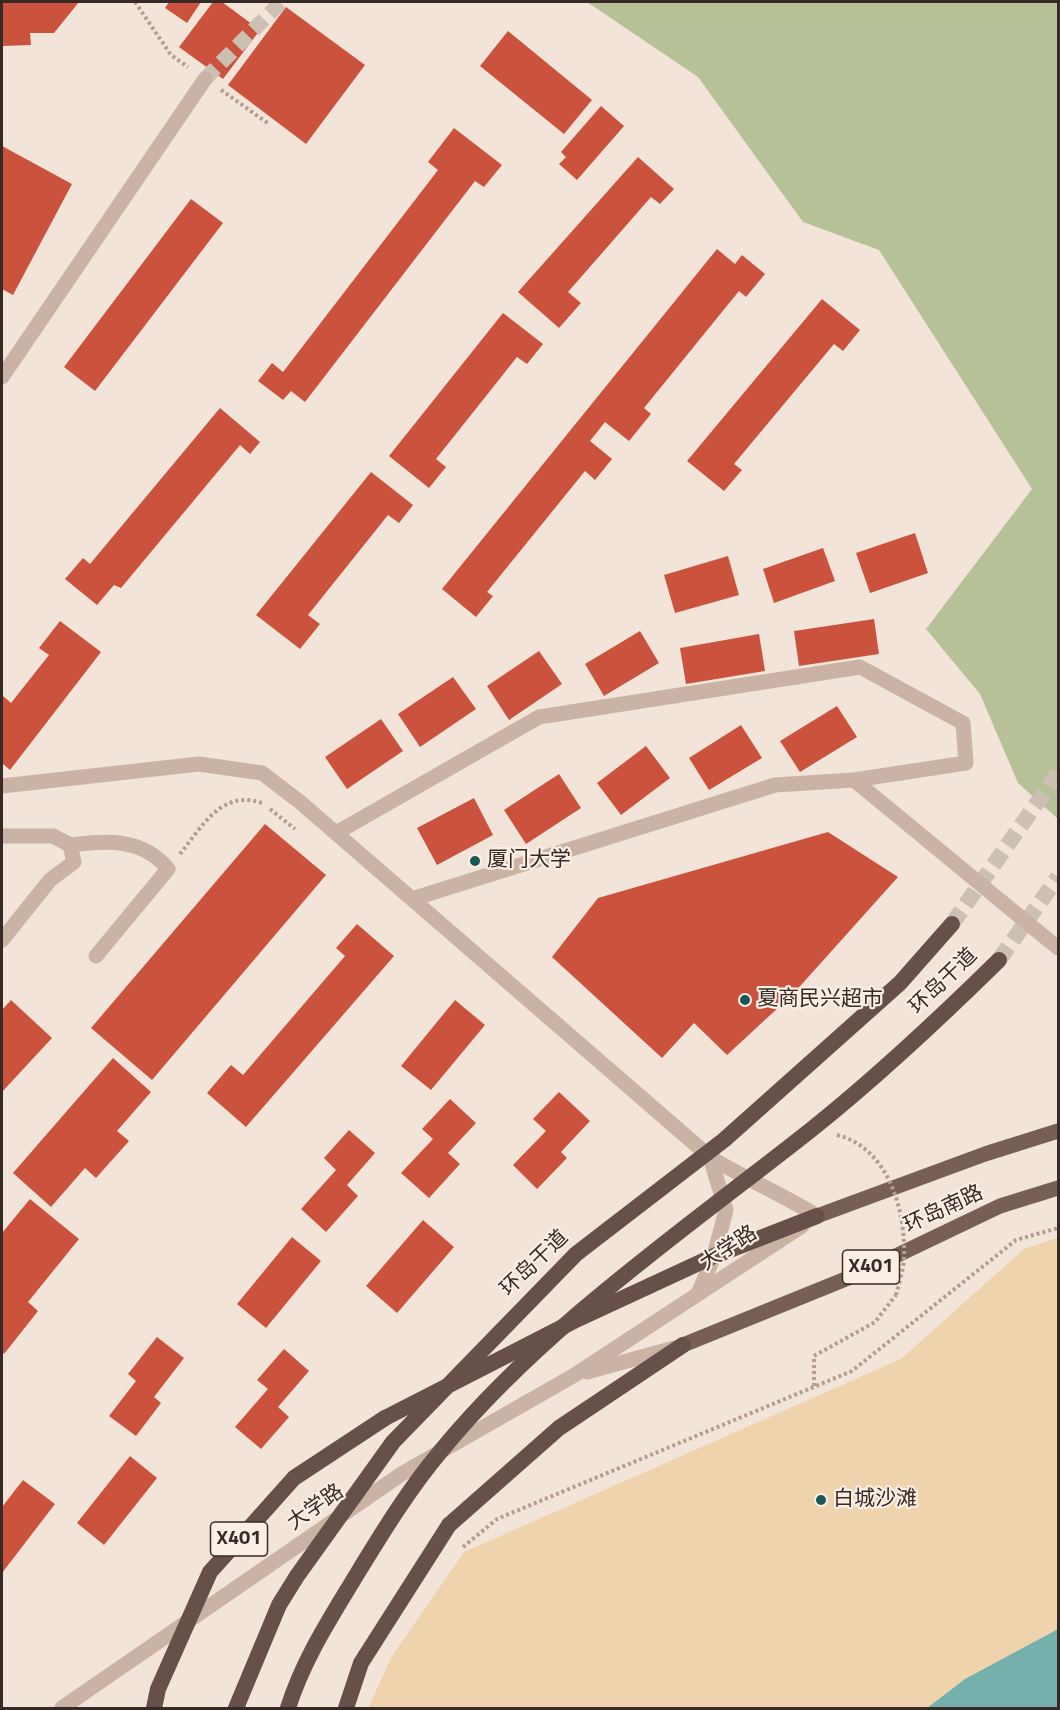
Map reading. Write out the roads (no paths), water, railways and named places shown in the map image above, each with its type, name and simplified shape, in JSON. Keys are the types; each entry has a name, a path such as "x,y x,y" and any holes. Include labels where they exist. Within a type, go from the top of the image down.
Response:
{"highway":[{"name":"环岛干道","path":"236,1708 279,1605 297,1576 393,1442 576,1254 724,1140 900,983 952,924"},
{"name":"环岛干道","path":"288,1708 299,1673 371,1551 439,1452 484,1404 533,1355 674,1235 822,1120 933,1025 999,960"},
{"name":"X401","path":"154,1708 158,1689 210,1572 294,1478 385,1418 578,1319 714,1256 817,1216"},
{"name":"X401","path":"346,1708 361,1663 448,1525 559,1428 683,1346"}],"main road":[{"name":"环岛南路","path":"817,1216 985,1154 1059,1131"},
{"name":"环岛南路","path":"683,1346 858,1274 1000,1206 1059,1188"}],"street":[{"path":"2,377 8,358 205,79"},
{"path":"336,833 539,717 860,667 963,723 966,763 854,780 775,785 412,899"},
{"path":"2,786 199,764 262,773 336,833 710,1157 740,1176 777,1191 817,1216"},
{"path":"854,780 1059,948"},
{"path":"2,836 53,836 70,845 109,841 142,846 159,857 168,869 96,956"},
{"path":"2,940 50,880 74,862 70,845"},
{"path":"698,1294 714,1256 726,1210 710,1157"},
{"name":"大学路","path":"62,1708 403,1473 573,1376 817,1216"},
{"name":"大学路","path":"573,1376 683,1346"}],"water":[{"path":"1058,1629 1058,1708 927,1708 965,1679"}],"tunnel":[{"path":"205,79 281,2"},
{"path":"952,924 1058,773"},
{"path":"999,960 1058,877"}],"place":[{"name":"厦门大学","path":"475,861"},
{"name":"夏商民兴超市","path":"745,1000"},
{"name":"白城沙滩","path":"821,1500"}]}
